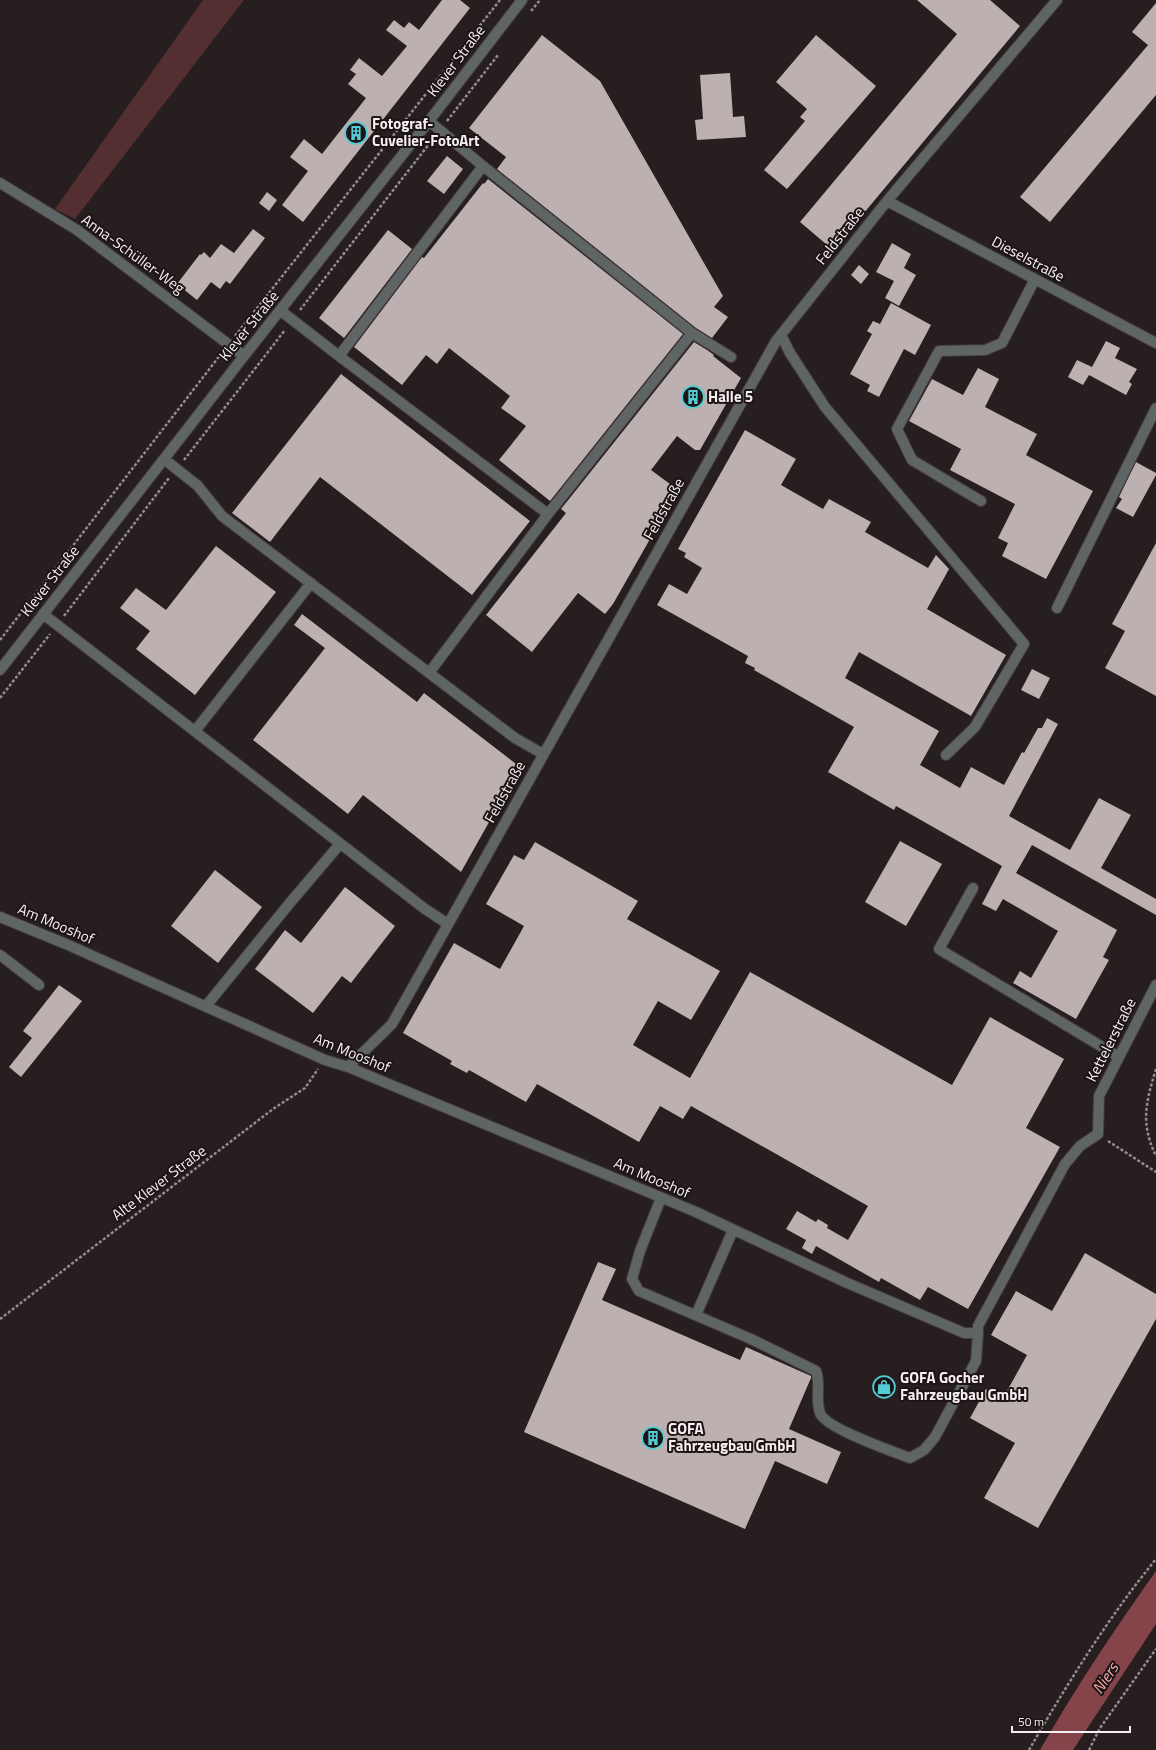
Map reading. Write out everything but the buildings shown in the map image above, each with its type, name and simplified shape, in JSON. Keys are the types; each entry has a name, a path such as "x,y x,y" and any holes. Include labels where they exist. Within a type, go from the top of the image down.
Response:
{"street":[{"name":"Klever Straße","path":"0,670 522,0"},
{"name":"Feldstraße","path":"348,1067 392,1024 772,348 887,201 1057,0"},
{"path":"429,121 692,333 731,357"},
{"path":"339,356 483,166"},
{"name":"Anna-Schüller-Weg","path":"0,183 77,230 229,343 244,356"},
{"name":"Dieselstraße","path":"887,201 1156,343"},
{"path":"982,501 912,460 897,429 939,351 985,350 1002,343 1035,279"},
{"path":"281,311 548,514"},
{"path":"429,673 548,514 692,333"},
{"path":"781,335 790,353 825,407 1024,644 975,727 946,755"},
{"path":"1057,608 1156,408"},
{"path":"164,459 198,486 222,516 515,738 543,754"},
{"path":"195,731 311,583"},
{"path":"43,614 340,844 425,909 448,924"},
{"path":"206,1006 340,844"},
{"path":"973,888 939,950 1119,1057"},
{"name":"Am Mooshof","path":"0,917 66,944 325,1060 348,1067 696,1212 845,1282 933,1320 964,1333 978,1333"},
{"path":"0,955 39,985"},
{"name":"Kettelerstraße","path":"1098,1134 1099,1096 1156,984"},
{"path":"661,1198 640,1251 632,1279 639,1291 751,1339 816,1371 819,1380 818,1397 820,1414 827,1422 872,1445 910,1458 924,1450 935,1437 976,1361 978,1326 1065,1164 1080,1146 1098,1134"},
{"path":"696,1315 733,1230"}],"path":[{"path":"0,640 229,343 500,0"},
{"path":"531,12 540,0"},
{"path":"0,698 502,50"},
{"name":"Alte Klever Straße","path":"0,1319 273,1109 305,1088 325,1060"},
{"path":"1156,1069 1146,1100 1146,1123 1156,1156"},
{"path":"1098,1134 1156,1172"},
{"path":"1029,1750 1054,1707 1132,1588 1156,1559"},
{"path":"1089,1750 1100,1728 1156,1650"}],"shaded area":[{"path":"203,0 244,0 75,219 55,209"}],"water":[{"name":"Niers","path":"1156,1571 1156,1624 1073,1750 1040,1750 1096,1659"}],"place":[{"name":"Fotograf- Cuvelier-FotoArt","path":"356,133"},
{"name":"Halle 5","path":"693,397"},
{"name":"GOFA Gocher Fahrzeugbau GmbH","path":"884,1387"},
{"name":"GOFA Fahrzeugbau GmbH","path":"653,1438"}]}
